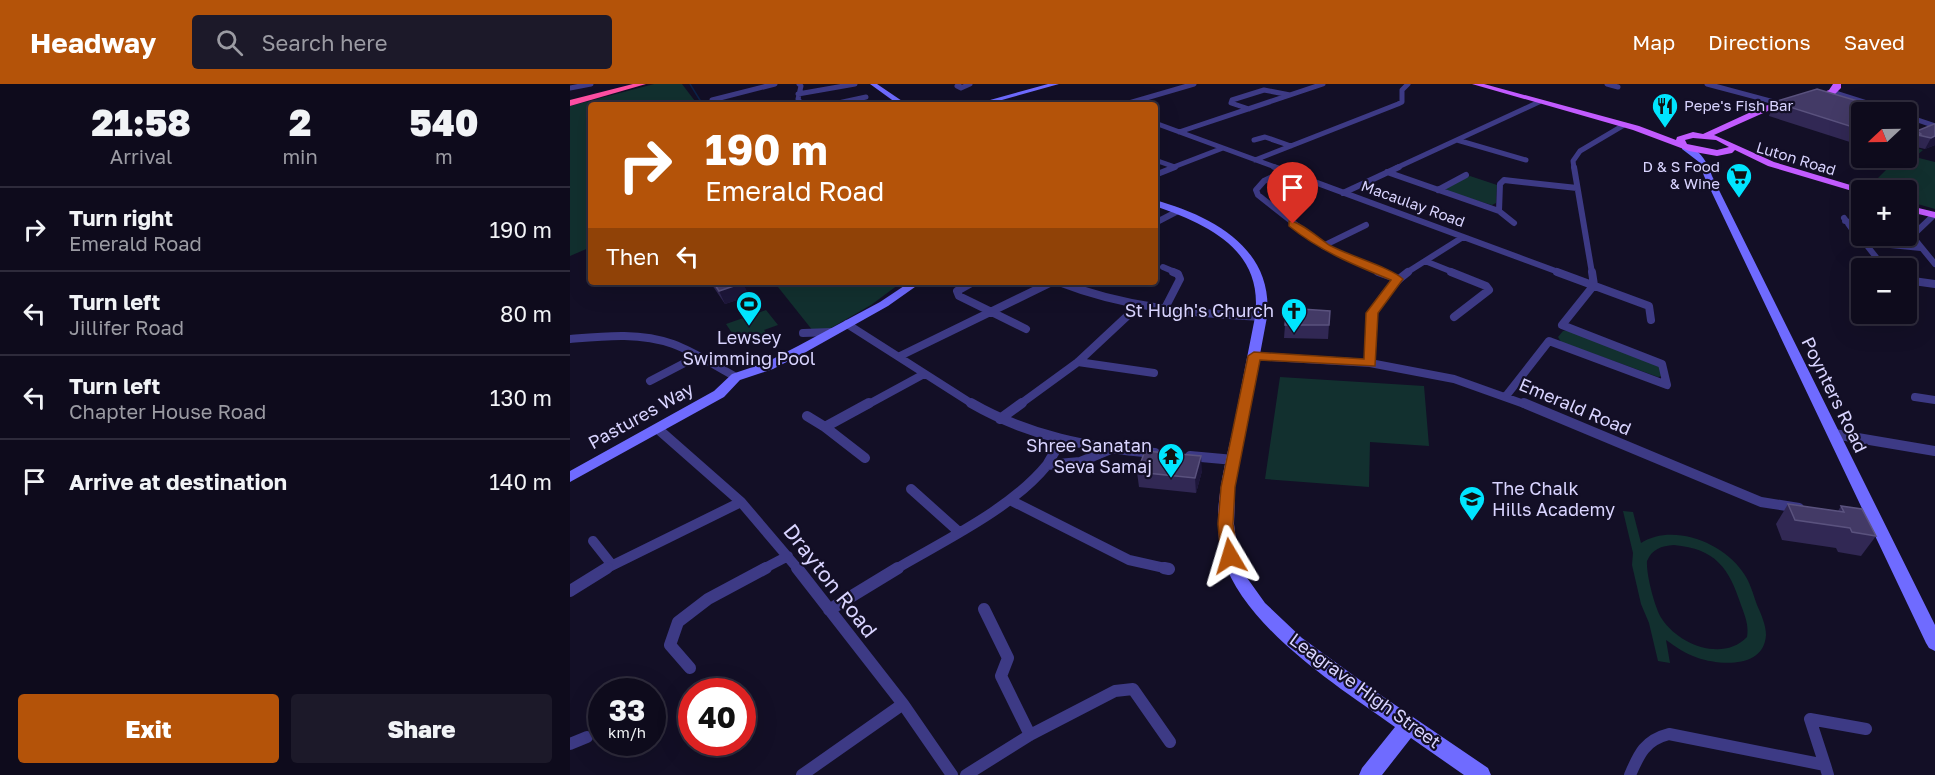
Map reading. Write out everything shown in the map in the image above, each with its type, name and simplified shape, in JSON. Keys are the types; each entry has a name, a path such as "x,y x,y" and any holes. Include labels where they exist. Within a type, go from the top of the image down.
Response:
{"highway":[{"path":"570,101 629,84"},
{"path":"570,101 642,84"}],"main road":[{"name":"Luton Road","path":"1476,84 1624,125 1684,146 1719,153 1851,190"},
{"path":"1483,84 1652,130 1689,135 1723,131 1782,104 1832,92 1837,88 1837,84"},
{"path":"1719,153 1729,151 1732,145 1731,138 1752,120 1750,117"},
{"path":"1684,146 1680,139 1689,135"},
{"name":"Luton Road","path":"1700,135 1718,138 1771,164 1851,189"},
{"path":"1917,210 1934,215"}],"street":[{"path":"570,88 591,84"},
{"path":"712,100 775,84"},
{"path":"799,84 801,86 798,94 801,102"},
{"path":"798,94 855,84"},
{"path":"873,84 900,102"},
{"path":"959,84 958,88 970,84"},
{"path":"1132,102 1194,84"},
{"path":"1179,132 1323,84"},
{"path":"1255,160 1398,104 1402,102 1403,87 1408,84"},
{"path":"1607,84 1618,87"},
{"path":"1707,84 1782,104"},
{"path":"987,102 1050,85"},
{"path":"1249,109 1231,103 1232,100 1264,90 1290,95"},
{"path":"1832,92 1864,102"},
{"path":"843,102 866,97"},
{"path":"1343,193 1539,102"},
{"path":"1917,120 1935,126"},
{"name":"Macaulay Road","path":"1158,124 1649,306 1651,320"},
{"path":"1506,396 1594,285 1573,161 1580,151 1624,125"},
{"path":"1254,140 1265,137 1291,146"},
{"path":"1456,140 1526,160"},
{"path":"1684,146 1703,161 1719,153"},
{"path":"1158,174 1223,148"},
{"path":"1158,161 1175,167"},
{"name":"Poynters Road","path":"1703,161 1708,176 1834,434 1869,518 1935,643"},
{"path":"1285,171 1259,184 1256,190 1258,195 1323,246 1365,267 1398,279"},
{"path":"1387,172 1499,211 1514,223"},
{"path":"1438,190 1466,175"},
{"path":"1499,211 1500,184 1504,180 1577,188"},
{"name":"Leagrave High Street","path":"1158,204 1224,233 1247,255 1259,277 1263,291 1262,317 1228,487 1226,524 1230,556 1238,578 1259,608 1296,643 1481,775"},
{"path":"1158,221 1178,211"},
{"path":"1934,215 1912,236 1935,264"},
{"path":"1851,221 1844,219 1851,228"},
{"path":"1323,246 1366,225"},
{"path":"1370,363 1372,313 1398,279 1463,237"},
{"path":"1868,246 1876,257"},
{"path":"1901,246 1921,248"},
{"path":"1425,261 1486,286 1489,290 1454,317"},
{"path":"1163,267 1178,273 1179,279 1164,310"},
{"path":"1917,282 1935,284"},
{"name":"Pastures Way","path":"570,477 719,394 736,377 769,366 884,304 912,285"},
{"path":"968,285 957,291 959,296 1026,329"},
{"path":"900,356 1046,285"},
{"path":"1066,285 1084,293 1138,306 1262,317"},
{"path":"1000,419 1078,362 1138,306"},
{"path":"847,324 900,356 924,374 1000,419 1062,439 1111,449 1163,454"},
{"path":"1550,341 1669,389 1662,364 1562,325"},
{"path":"803,333 832,333"},
{"path":"570,339 643,337 671,343 736,377"},
{"path":"650,381 698,356"},
{"name":"Emerald Road","path":"1254,356 1370,363 1454,379 1506,396 1761,502 1810,510"},
{"path":"1078,362 1154,372"},
{"path":"825,427 924,374"},
{"path":"1915,397 1934,395"},
{"path":"807,416 865,458"},
{"name":"Drayton Road","path":"658,429 741,502 788,556 903,704 952,775"},
{"path":"1834,434 1935,451"},
{"path":"829,610 1010,500 1033,482 1047,465 1062,439"},
{"path":"1047,465 1064,466 1102,455 1111,449"},
{"path":"1185,456 1234,460"},
{"path":"911,489 959,532"},
{"path":"1010,500 1129,560 1170,569"},
{"path":"570,591 612,565 741,502"},
{"path":"593,541 612,565"},
{"path":"690,668 670,645 678,622 708,599 788,556"},
{"path":"984,609 1008,658 1000,676 1030,735"},
{"path":"966,775 1030,735 1115,691 1133,689 1170,742"},
{"path":"802,775 903,704"},
{"path":"1826,770 1810,719 1866,729"},
{"path":"1369,775 1409,725"},
{"path":"1630,775 1645,743 1654,737 1670,734 1826,770"},
{"path":"570,744 587,737"}],"green space":[{"path":"654,84 682,84 696,102 588,102 588,248 570,256 570,106"},
{"path":"1917,158 1935,162 1935,209 1917,204 1917,180 1876,180 1888,168 1917,168"},
{"path":"1470,176 1497,185 1496,203 1492,205 1448,192 1444,188"},
{"path":"776,285 898,285 871,305 817,336"},
{"name":"Lewsey Swimming Pool","path":"766,310 778,325 764,330 768,335 740,345 726,324"},
{"path":"1570,330 1659,364 1662,376 1658,377 1561,342 1558,337 1563,331"},
{"path":"1280,377 1424,386 1429,446 1370,442 1369,487 1265,479"},
{"path":"1623,511 1633,512 1641,543 1653,537 1681,535 1709,544 1722,552 1745,575 1763,620 1766,635 1763,646 1757,654 1739,662 1717,662 1694,656 1666,640 1670,663 1658,661 1649,623 1641,604 1632,565 1633,553","holes":["1674,545 1688,547 1710,556 1726,571 1746,621 1747,637 1737,644 1714,649 1690,643 1670,628 1659,614 1649,582 1647,561 1654,551 1661,547"]}],"building":[{"path":"1817,89 1861,102 1851,102 1851,126 1774,102"},
{"path":"1935,124 1935,136 1931,138 1918,135 1921,134 1917,131"},
{"path":"715,285 737,285 719,291"},
{"path":"1287,308 1330,311 1329,325 1285,325"},
{"path":"1145,451 1201,456 1195,478 1137,472"},
{"path":"1788,504 1844,512 1841,506 1862,509 1876,536 1852,532 1850,528 1795,520"}],"waterway":[{"path":"690,84 701,102"}],"place":[{"name":"Pepe's Fish Bar","path":"1665,129"},
{"name":"D & S Food & Wine","path":"1739,199"},
{"name":"Lewsey Swimming Pool","path":"749,327"},
{"name":"St Hugh's Church","path":"1294,334"},
{"name":"Shree Sanatan Seva Samaj","path":"1171,479"},
{"name":"The Chalk Hills Academy","path":"1472,522"}],"route":[{"path":"1230,556 1226,524 1228,487 1254,356 1370,363 1372,313 1398,279 1343,257 1310,238 1293,224"}]}
